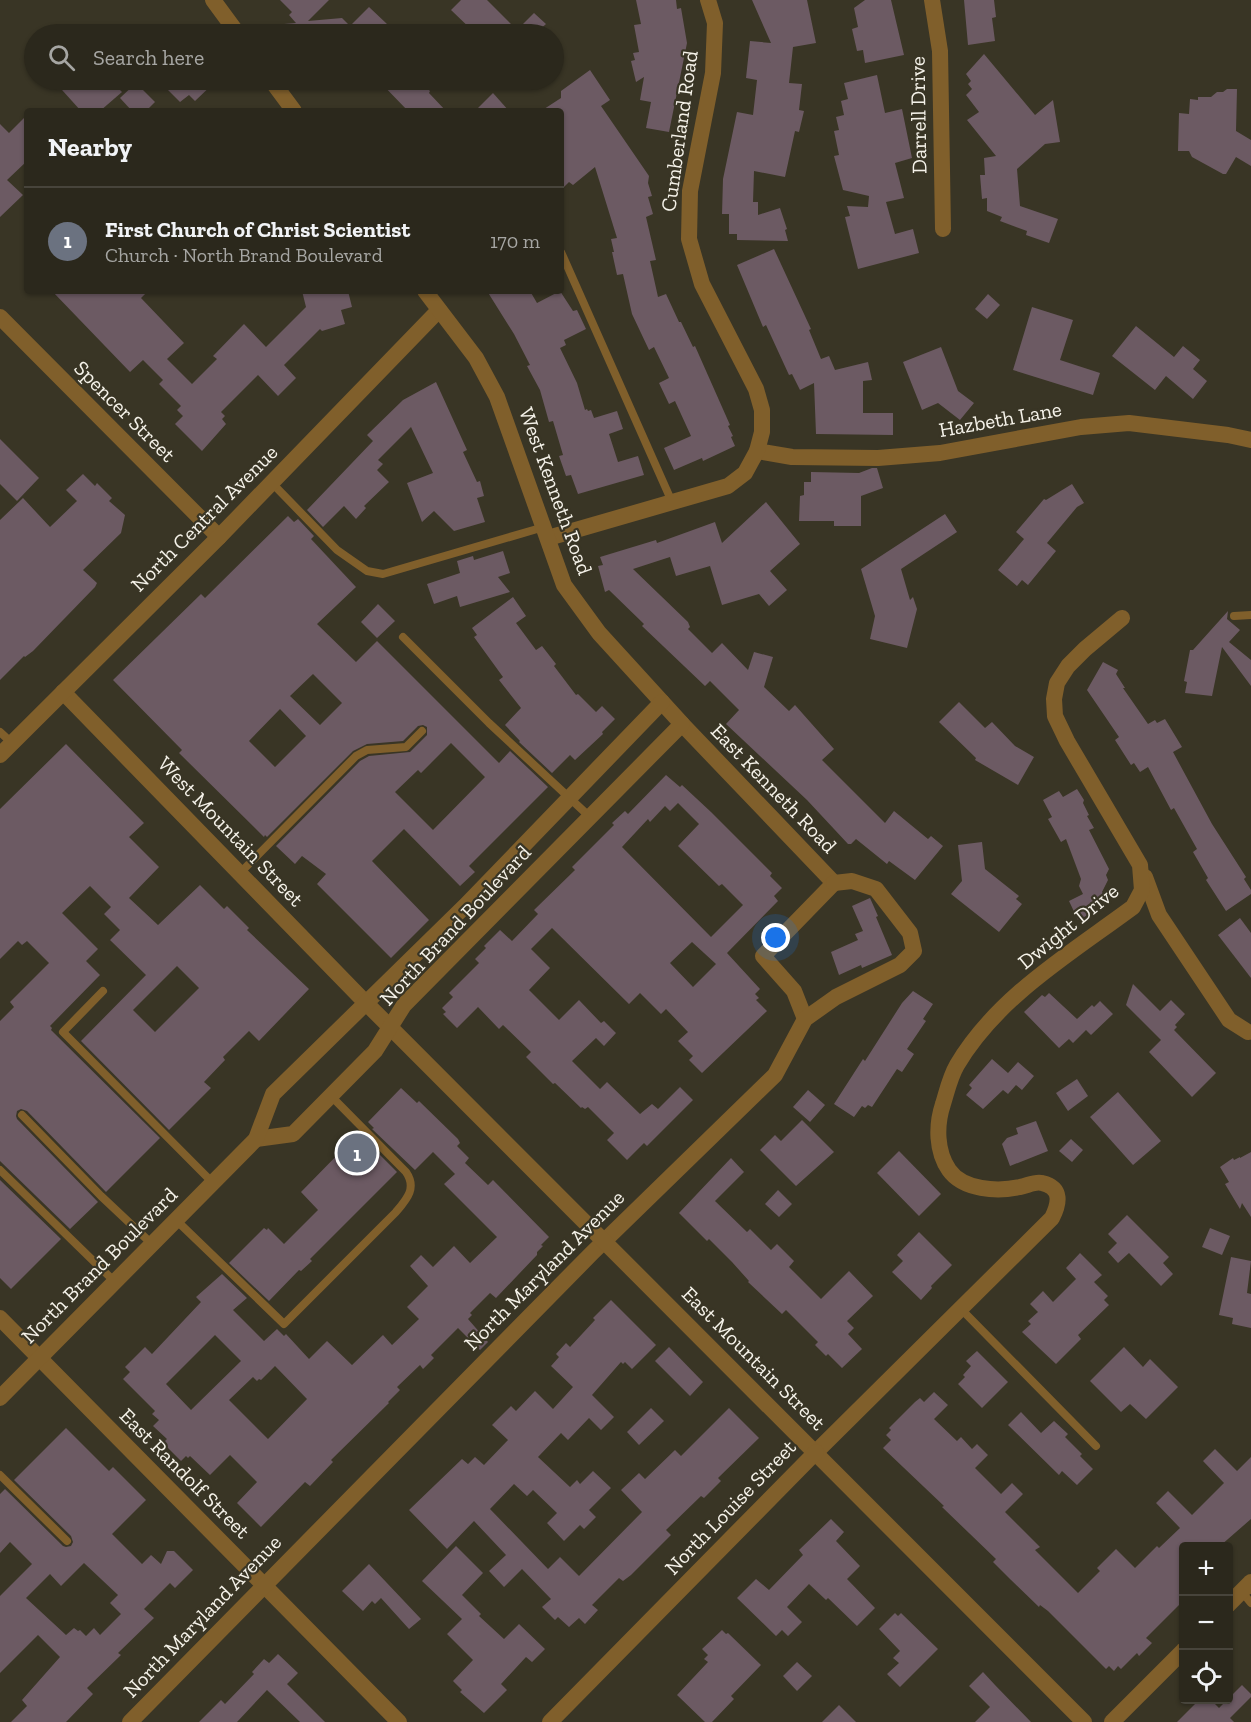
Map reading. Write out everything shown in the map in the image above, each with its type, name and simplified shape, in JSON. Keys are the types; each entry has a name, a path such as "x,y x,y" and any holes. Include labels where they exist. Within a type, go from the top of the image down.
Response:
{"street":[{"path":"213,0 231,24"},
{"name":"Cumberland Road","path":"546,532 728,486 745,473 757,451 762,432 762,410 756,389 702,284 689,239 690,191 713,73 715,23 708,0"},
{"name":"Darrell Drive","path":"932,0 940,51 943,229"},
{"path":"278,90 292,108"},
{"name":"West Kenneth Road","path":"427,294 476,358 497,397 564,585 599,633 682,724"},
{"name":"North Central Avenue","path":"4,744 63,692 219,537 439,310"},
{"name":"Spencer Street","path":"0,317 219,537"},
{"name":"Hazbeth Lane","path":"757,451 792,457 888,457 940,453 1081,427 1129,423 1251,440"},
{"path":"1122,618 1085,649 1068,666 1057,682 1054,699 1055,716 1066,741 1140,865 1159,915 1229,1020 1248,1032"},
{"name":"West Mountain Street","path":"63,692 390,1027"},
{"name":"North Brand Boulevard","path":"0,1398 256,1139 273,1094 465,906 662,702"},
{"name":"North Brand Boulevard","path":"256,1139 293,1134 375,1051 404,1005 682,724"},
{"name":"East Kenneth Road","path":"682,724 834,883"},
{"name":"Dwight Drive","path":"1057,1193 1050,1186 1040,1182 1018,1188 975,1188 959,1180 949,1170 941,1154 938,1127 941,1109 957,1066 987,1025 1005,1006 1039,977 1133,907 1142,890 1140,865"},
{"name":"North Maryland Avenue","path":"130,1722 605,1240 775,1075 805,1019 836,998 900,965 914,951 910,933 876,889 852,881 834,883"},
{"path":"805,1019 794,991 763,956 834,883"},
{"name":"East Mountain Street","path":"390,1027 1084,1722"},
{"name":"North Louise Street","path":"550,1722 816,1452 1052,1218 1059,1205 1057,1193"},
{"name":"East Randolf Street","path":"0,1318 399,1722"},
{"path":"1233,1602 1248,1592"},
{"path":"1112,1722 1179,1655"}],"lane":[{"path":"564,259 672,502"},
{"path":"271,482 337,550 367,571 383,573 546,532"},
{"path":"1234,616 1251,615"},
{"path":"403,638 489,723 590,817"},
{"path":"240,873 356,756 368,750 406,747 422,731"},
{"path":"103,991 63,1032 213,1183"},
{"path":"176,1220 284,1324 396,1212 411,1190 410,1178 406,1172 331,1096"},
{"path":"22,1115 101,1196 153,1244"},
{"path":"0,1170 115,1281"},
{"path":"961,1309 1096,1446"},
{"path":"0,1475 67,1541"}],"building":[{"path":"280,0 329,0 308,21 342,18 348,24 284,24 296,23 289,15 292,12"},
{"path":"461,0 487,0 511,24 466,24 451,10"},
{"path":"636,0 676,0 677,9 681,8 687,43 669,132 646,128 651,102 640,100 644,77 636,82 631,61 635,60 633,53 639,52 634,25 641,24"},
{"path":"752,0 807,0 816,43 793,47 789,83 802,84 799,110 804,111 799,132 795,131 785,177 754,171 753,202 758,202 758,215 780,208 787,229 785,230 788,241 737,240 737,234 729,234 729,214 722,214 723,179 737,112 753,115 757,80 746,78 750,41 771,43"},
{"path":"865,0 891,0 904,55 865,63 863,50 857,51 852,29 858,27 854,8"},
{"path":"964,0 994,0 996,17 992,18 995,41 968,45"},
{"path":"369,7 387,24 352,24"},
{"path":"534,13 546,24 523,24"},
{"path":"984,54 1035,115 1053,100 1060,142 1045,144 1017,169 1020,206 1058,219 1049,243 1026,235 1027,231 1000,221 1002,217 987,211 987,198 982,199 980,175 985,175 984,158 996,156 967,120 979,112 966,95 972,89 968,84 971,81 966,74"},
{"path":"590,70 610,100 601,106 649,176 648,183 652,196 648,197 653,214 646,217 656,260 650,261 658,297 666,294 679,322 693,347 695,346 730,425 728,426 735,446 703,461 702,458 674,470 664,448 691,436 675,401 669,404 659,383 669,378 654,347 649,350 632,314 623,274 617,275 611,239 617,238 595,167 573,185 569,182 564,187 564,108 546,108 561,98 561,91"},
{"path":"877,75 885,113 902,109 912,158 895,163 904,198 886,202 895,234 913,229 919,253 858,269 845,217 850,216 847,206 868,207 869,196 843,190 834,156 839,155 834,131 839,130 836,117 844,115 841,101 848,99 844,83"},
{"path":"1227,89 1237,89 1236,131 1251,140 1251,166 1236,157 1226,174 1223,174 1192,157 1189,151 1178,151 1179,113 1189,114 1190,99 1211,97"},
{"path":"62,90 120,90 122,92 103,108 78,108"},
{"path":"129,90 143,90 155,102 149,108 129,108 120,98"},
{"path":"168,90 207,90 195,101 189,95 180,102"},
{"path":"388,90 429,90 429,93 443,108 405,108"},
{"path":"493,93 506,108 478,108"},
{"path":"24,118 24,164 7,180 23,195 0,217 0,124 9,133"},
{"path":"774,249 811,329 809,330 821,359 829,356 835,370 868,362 872,380 863,381 863,413 893,413 893,435 816,434 814,383 800,390 792,374 789,375 766,325 763,327 737,265"},
{"path":"55,294 145,294 141,298 184,343 167,359 192,384 217,359 213,356 244,324 266,347 306,307 303,294 349,294 352,307 341,310 345,324 322,331 320,329 284,365 296,378 278,396 258,375 221,412 225,416 222,419 226,424 202,451 175,424 183,416 177,410 181,406 159,384 163,380 143,360 130,372"},
{"path":"489,294 532,294 537,303 554,294 562,294 573,311 577,310 586,329 564,340 566,345 560,348 577,383 585,410 591,410 594,418 617,411 623,429 609,434 618,462 638,456 644,475 578,494 571,475 566,476 559,456 563,455 553,421 549,422 540,390 514,334"},
{"path":"988,294 1000,305 987,319 975,309"},
{"path":"1032,307 1073,320 1060,360 1100,373 1093,395 1013,370"},
{"path":"1136,326 1174,357 1183,346 1200,360 1193,369 1207,381 1193,399 1166,376 1155,390 1112,356"},
{"path":"941,347 958,391 974,403 960,420 938,403 922,410 903,362"},
{"path":"436,382 467,450 463,452 477,482 480,481 484,496 477,498 485,522 454,531 434,511 422,522 407,483 433,473 411,427 378,460 383,464 377,470 389,482 364,506 366,508 356,519 344,506 323,527 307,510 373,441 367,435 403,400"},
{"path":"0,439 39,478 17,501 0,484"},
{"path":"877,468 883,488 861,496 861,526 834,526 834,521 799,521 800,496 804,495 804,482 811,482 811,472 859,473"},
{"path":"83,474 95,486 97,483 112,498 109,501 125,515 121,533 83,570 97,583 95,587 33,651 24,656 0,680 0,520 23,498 50,527 77,501 66,490"},
{"path":"1072,484 1084,503 1077,507 1047,543 1056,551 1028,585 1022,580 1017,586 998,570 1024,539 1016,532 1044,499 1046,500"},
{"path":"766,502 800,544 770,571 787,590 769,606 759,594 722,605 710,566 676,576 670,557 633,569 688,622 690,627 688,629 712,653 722,643 748,670 754,652 773,657 764,687 789,711 795,705 834,749 822,760 885,823 894,811 928,839 931,836 943,846 915,880 889,861 887,864 856,839 848,844 807,800 726,724 739,710 710,681 705,686 642,626 644,624 609,590 605,592 598,566 603,565 600,557 656,540 657,543 715,522 722,543"},
{"path":"945,514 957,532 901,569 910,600 913,597 917,609 907,648 870,639 875,616 861,569"},
{"path":"288,516 294,522 298,519 314,536 311,539 356,587 317,624 356,662 377,641 499,763 510,751 548,787 469,866 475,872 460,886 404,829 372,861 429,920 391,958 317,884 326,874 302,856 295,864 276,846 360,761 369,756 410,752 427,735 427,727 418,726 403,741 367,744 353,751 267,837 265,835 264,837 179,753 182,750 113,680 201,594 205,598","holes":["313,674 342,703 320,725 290,696","280,709 306,736 275,767 249,741","451,743 485,777 433,830 395,792 418,770 421,773"]},
{"path":"503,551 510,573 498,577 510,592 460,607 457,596 434,604 427,584 460,573 457,561 473,556 474,560"},
{"path":"513,597 526,616 516,623 536,650 542,646 576,695 578,694 596,712 602,706 615,719 602,732 603,734 575,760 570,755 552,773 519,742 505,725 521,708 499,680 503,677 474,637 477,635 472,628"},
{"path":"378,604 395,621 377,638 361,622"},
{"path":"1228,611 1227,619 1240,630 1229,642 1251,660 1251,686 1222,647 1212,696 1185,693 1187,682 1184,681 1190,650 1193,650"},
{"path":"1103,662 1118,670 1116,674 1125,688 1123,688 1148,724 1155,720 1157,723 1165,719 1182,747 1173,752 1212,824 1246,877 1244,879 1251,890 1251,894 1226,911 1206,880 1208,878 1193,852 1197,849 1174,808 1171,810 1148,767 1140,772 1134,763 1131,765 1115,740 1119,737 1087,690"},
{"path":"959,702 985,728 992,722 1015,746 1034,757 1018,785 975,760 976,758 939,722"},
{"path":"66,744 144,823 129,837 159,867 129,898 158,925 200,885 224,909 227,906 249,928 247,930 309,989 259,1041 249,1031 223,1057 225,1060 204,1082 211,1088 169,1130 81,1041 146,975 110,940 120,930 104,914 111,907 90,886 62,913 98,949 86,961 100,975 50,1026 51,1030 160,1138 106,1192 27,1111 21,1109 17,1111 17,1119 98,1202 70,1229 0,1161 0,1021 14,1007 10,1002 49,963 27,941 22,945 18,941 0,959 0,809","holes":["177,966 199,988 155,1032 133,1010"]},
{"path":"666,775 680,787 682,785 711,812 772,873 770,876 782,888 774,896 778,901 727,953 760,989 755,994 759,998 756,1000 767,1011 702,1073 689,1060 693,1056 678,1041 688,1032 666,1009 661,1014 640,993 629,1004 552,928 531,949 550,968 529,990 559,1020 579,1000 601,1023 604,1021 616,1033 604,1046 596,1038 572,1061 600,1089 607,1082 640,1114 652,1104 658,1109 680,1087 693,1100 647,1146 644,1143 627,1160 607,1140 614,1133 588,1107 581,1108 555,1083 553,1084 526,1057 531,1052 503,1025 499,1029 478,1007 457,1028 443,1014 446,1012 442,1008 453,997 449,993 479,963 475,959 486,948 484,946 500,930 512,941 538,914 534,910 575,870 572,867 614,825 612,823 625,811 628,814","holes":["678,803 699,824 678,846 719,886 722,884 743,905 711,937 622,847 648,819 650,822 665,806 670,811","692,942 716,964 693,987 670,963"]},
{"path":"1077,789 1084,800 1083,803 1089,815 1087,816 1094,828 1089,830 1109,869 1106,875 1108,880 1102,892 1105,897 1092,903 1096,911 1078,920 1069,901 1083,894 1079,886 1081,879 1066,839 1061,842 1048,819 1052,817 1043,800 1059,791 1063,797"},
{"path":"982,842 985,869 1019,896 1016,899 1022,904 999,932 951,894 962,881 958,845"},
{"path":"870,898 892,955 839,975 831,952 858,940 855,934 863,931 852,906"},
{"path":"1240,918 1251,933 1251,978 1218,935"},
{"path":"1133,984 1160,1011 1171,1000 1185,1014 1175,1025 1177,1027 1174,1030 1216,1073 1192,1097 1149,1052 1161,1040 1126,1005"},
{"path":"913,991 933,1004 923,1019 926,1021 907,1049 914,1054 902,1072 897,1069 872,1107 862,1106 854,1117 834,1104 902,1003"},
{"path":"1049,993 1077,1019 1100,1001 1113,1014 1091,1035 1086,1030 1073,1043 1069,1039 1059,1048 1024,1012 1042,995 1045,997"},
{"path":"992,1059 1008,1073 1018,1062 1034,1076 1022,1090 1016,1085 1008,1094 1003,1090 983,1109 966,1095 972,1088 969,1085"},
{"path":"1077,1079 1088,1096 1068,1111 1056,1093"},
{"path":"401,1088 417,1103 419,1101 458,1139 460,1143 457,1146 469,1158 465,1163 488,1185 493,1180 549,1237 541,1245 543,1246 537,1255 496,1298 490,1293 470,1313 472,1315 468,1319 488,1342 480,1350 458,1328 431,1355 434,1358 423,1369 420,1365 397,1387 400,1390 389,1403 331,1460 333,1462 310,1486 305,1482 261,1527 237,1503 257,1482 230,1455 210,1475 190,1456 188,1458 186,1456 181,1461 163,1443 167,1439 153,1426 159,1420 152,1414 155,1411 123,1379 130,1372 125,1367 145,1347 152,1354 201,1302 196,1297 222,1274 247,1298 233,1310 264,1341 277,1329 284,1336 286,1334 309,1359 327,1341 352,1365 383,1335 392,1345 419,1319 407,1307 428,1286 410,1266 421,1255 433,1267 454,1246 470,1263 497,1237 444,1184 455,1174 433,1152 415,1170 372,1129 374,1128 368,1122","holes":["215,1335 241,1361 191,1410 166,1384","275,1366 307,1399 268,1439 229,1400 253,1377 257,1381 261,1380"]},
{"path":"808,1090 825,1105 810,1122 793,1107"},
{"path":"1118,1092 1161,1141 1133,1165 1090,1117"},
{"path":"802,1120 834,1152 796,1186 760,1150 775,1135 781,1141"},
{"path":"1036,1121 1048,1151 1010,1166 1002,1144 1007,1138 1018,1134 1016,1128"},
{"path":"363,1138 397,1172 310,1259 312,1261 301,1271 299,1270 269,1301 229,1263 264,1228 267,1230 268,1228 284,1244 318,1210 301,1192 348,1144 353,1149"},
{"path":"1071,1139 1083,1150 1072,1162 1059,1151"},
{"path":"899,1151 941,1194 919,1216 877,1173"},
{"path":"1251,1152 1251,1217 1242,1203 1240,1209 1225,1184 1229,1182 1220,1167 1233,1158 1234,1160 1240,1158"},
{"path":"731,1158 744,1172 715,1201 747,1232 750,1229 771,1250 777,1244 794,1261 789,1267 821,1299 849,1271 873,1296 847,1321 854,1328 848,1334 862,1349 842,1368 815,1345 818,1342 786,1310 782,1314 748,1282 709,1239 707,1241 679,1213"},
{"path":"0,1180 61,1239 11,1289 0,1278"},
{"path":"778,1190 792,1204 779,1217 765,1204"},
{"path":"1127,1215 1169,1257 1163,1263 1173,1274 1161,1286 1129,1253 1118,1263 1108,1252 1117,1243 1108,1234"},
{"path":"1210,1228 1230,1236 1222,1255 1202,1247"},
{"path":"919,1232 952,1265 921,1300 892,1272 903,1261 897,1255"},
{"path":"1080,1253 1102,1275 1094,1282 1108,1296 1104,1300 1109,1305 1078,1335 1081,1339 1056,1364 1022,1332 1031,1324 1028,1321 1038,1312 1030,1304 1043,1291 1053,1302 1076,1279 1066,1268"},
{"path":"1231,1257 1251,1261 1247,1293 1251,1294 1251,1328 1232,1324 1233,1318 1219,1315"},
{"path":"611,1300 656,1345 632,1369 625,1362 623,1364 621,1362 592,1395 614,1417 601,1430 589,1418 568,1440 561,1433 538,1457 570,1487 577,1480 580,1484 593,1471 611,1488 589,1510 596,1517 584,1529 580,1525 564,1541 547,1523 557,1513 533,1490 527,1496 514,1484 490,1509 548,1569 560,1557 579,1576 642,1512 621,1490 639,1473 645,1479 675,1450 681,1456 729,1408 759,1438 718,1478 721,1481 704,1498 701,1496 666,1530 671,1535 631,1575 623,1581 619,1578 592,1605 598,1610 585,1624 579,1618 569,1627 558,1617 555,1620 542,1607 551,1599 522,1569 504,1587 489,1571 506,1555 474,1521 447,1549 409,1510 462,1459 468,1464 475,1457 484,1465 508,1440 492,1425 511,1406 516,1411 535,1391 553,1409 573,1387 551,1366 559,1357 556,1354 566,1343 570,1347"},
{"path":"669,1347 703,1382 690,1396 655,1361"},
{"path":"1124,1347 1143,1367 1150,1359 1178,1387 1146,1419 1130,1404 1121,1412 1090,1381"},
{"path":"977,1351 1008,1382 982,1408 958,1384 971,1366 966,1361"},
{"path":"934,1392 948,1405 934,1419 957,1441 961,1437 972,1449 977,1444 988,1455 975,1468 1001,1494 1012,1483 1023,1494 1005,1512 1040,1547 1035,1550 1078,1593 1100,1571 1097,1568 1116,1549 1135,1568 1157,1546 1159,1548 1180,1528 1156,1503 1168,1491 1192,1515 1224,1483 1203,1461 1215,1449 1237,1471 1251,1457 1251,1519 1225,1542 1179,1542 1179,1605 1146,1638 1152,1643 1139,1656 1137,1653 1121,1669 1118,1666 1114,1671 1109,1666 1106,1669 1048,1611 1040,1605 1039,1607 1010,1579 993,1562 996,1559 883,1448 891,1440 886,1435 891,1430 889,1428 920,1398 924,1402"},
{"path":"651,1408 664,1421 639,1445 627,1432"},
{"path":"1021,1412 1041,1433 1054,1421 1068,1434 1065,1437 1093,1469 1077,1485 1062,1471 1059,1475 1008,1425"},
{"path":"66,1428 109,1471 113,1467 146,1500 112,1534 142,1564 151,1555 161,1564 167,1551 174,1551 193,1570 175,1588 170,1583 144,1609 154,1618 118,1653 121,1655 87,1688 93,1694 66,1722 11,1722 27,1706 22,1700 60,1657 38,1635 0,1673 0,1596 32,1564 10,1542 0,1553 0,1494 5,1489 63,1546 71,1546 73,1542 71,1536 14,1480","holes":["84,1563 118,1595 110,1603 121,1614 100,1635 94,1628 86,1636 74,1628 66,1635 26,1598 50,1574 61,1586"]},
{"path":"831,1519 844,1532 836,1541 860,1566 847,1579 875,1608 857,1626 828,1598 826,1600 809,1584 787,1607 802,1622 788,1636 782,1630 776,1636 737,1598 756,1579 769,1590 803,1555 799,1550"},
{"path":"456,1546 483,1573 462,1595 481,1614 479,1616 504,1639 519,1624 545,1649 532,1662 526,1657 501,1684 507,1690 484,1713 460,1692 462,1690 453,1681 473,1660 447,1634 462,1619 422,1581"},
{"path":"369,1564 421,1619 409,1629 381,1598 375,1604 372,1601 363,1611 342,1591"},
{"path":"895,1613 898,1616 901,1613 938,1649 900,1687 887,1674 899,1663 893,1658 900,1651 879,1629"},
{"path":"722,1630 761,1665 731,1696 734,1699 712,1722 705,1722 677,1695 708,1662 704,1659 708,1655 702,1649"},
{"path":"278,1654 298,1673 287,1684 325,1722 300,1722 267,1690 237,1722 199,1722 221,1700 225,1704 254,1674 252,1672 264,1659 269,1663"},
{"path":"797,1662 812,1676 797,1691 783,1676"},
{"path":"983,1672 1031,1722 975,1722 990,1707 969,1686"},
{"path":"1242,1685 1251,1694 1251,1697 1230,1718 1234,1722 1177,1722 1195,1704 1215,1704 1219,1708 1223,1704 1233,1704 1233,1694"},
{"path":"839,1705 856,1722 822,1722"}],"place":[{"name":"First Church of Christ Scientist","path":"357,1153"}]}
